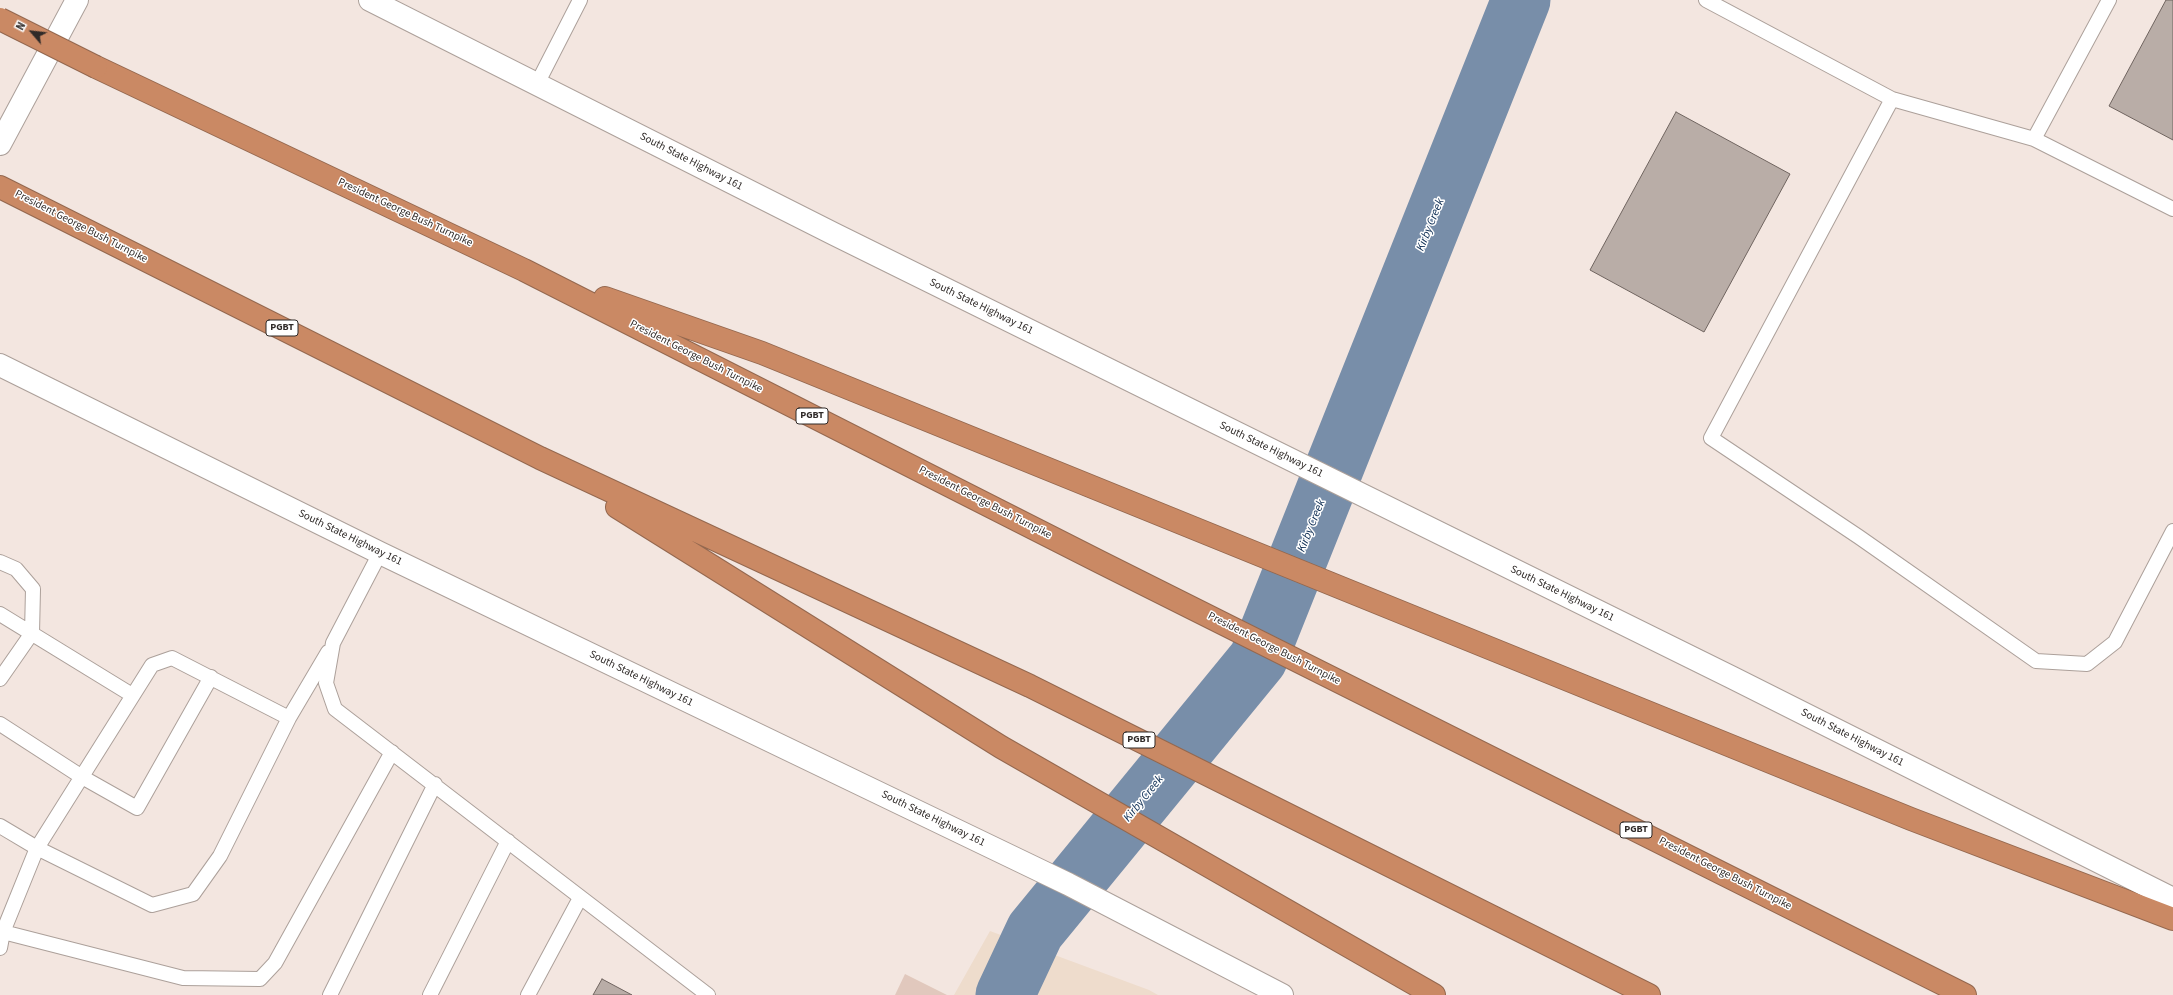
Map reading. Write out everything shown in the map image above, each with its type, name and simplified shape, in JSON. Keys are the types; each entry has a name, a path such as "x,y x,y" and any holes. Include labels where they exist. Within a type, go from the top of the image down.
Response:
{"highway":[{"name":"President George Bush Turnpike","path":"0,19 96,67 524,270 1100,562 1965,995"},
{"name":"President George Bush Turnpike","path":"0,186 540,458 1030,686 1649,995"},
{"path":"524,270 762,352 1911,820 2173,919"},
{"path":"540,458 1001,747 1208,867 1434,995"}],"main road":[{"path":"0,144 77,0"},
{"name":"South State Highway 161","path":"370,0 834,234 1731,677 2173,899"},
{"name":"South State Highway 161","path":"1,365 380,553 1068,884 1282,995"}],"lane":[{"path":"537,84 580,0"},
{"path":"1706,0 1892,99 2034,139 2173,209"},
{"path":"2034,139 2109,0"},
{"path":"1892,99 1711,438 1865,542 2036,661 2087,664 2115,642 2173,531"},
{"path":"0,826 37,848 152,905 193,894 220,856 289,718 333,643 380,553"},
{"path":"0,562 16,569 33,589 32,633 0,680"},
{"path":"0,614 132,695"},
{"path":"333,643 326,683 335,709 435,784 580,898 708,995"},
{"path":"0,948 3,932 37,848 152,665 172,658 289,718"},
{"path":"0,724 82,777 137,808 211,677"},
{"path":"3,932 183,978 260,979 275,963 392,752"},
{"path":"330,995 435,784"},
{"path":"430,995 508,841"},
{"path":"528,995 580,898"}],"shaded area":[{"path":"990,931 1149,990 1158,995 954,995"},
{"path":"905,974 947,995 895,995"}],"building":[{"path":"2166,0 2173,0 2173,140 2109,106"},
{"path":"1676,112 1790,174 1704,332 1590,270"},
{"path":"602,979 632,995 593,995"}],"waterway":[{"name":"Kirby Creek","path":"1005,995 1035,931 1258,659 1521,0"}]}
